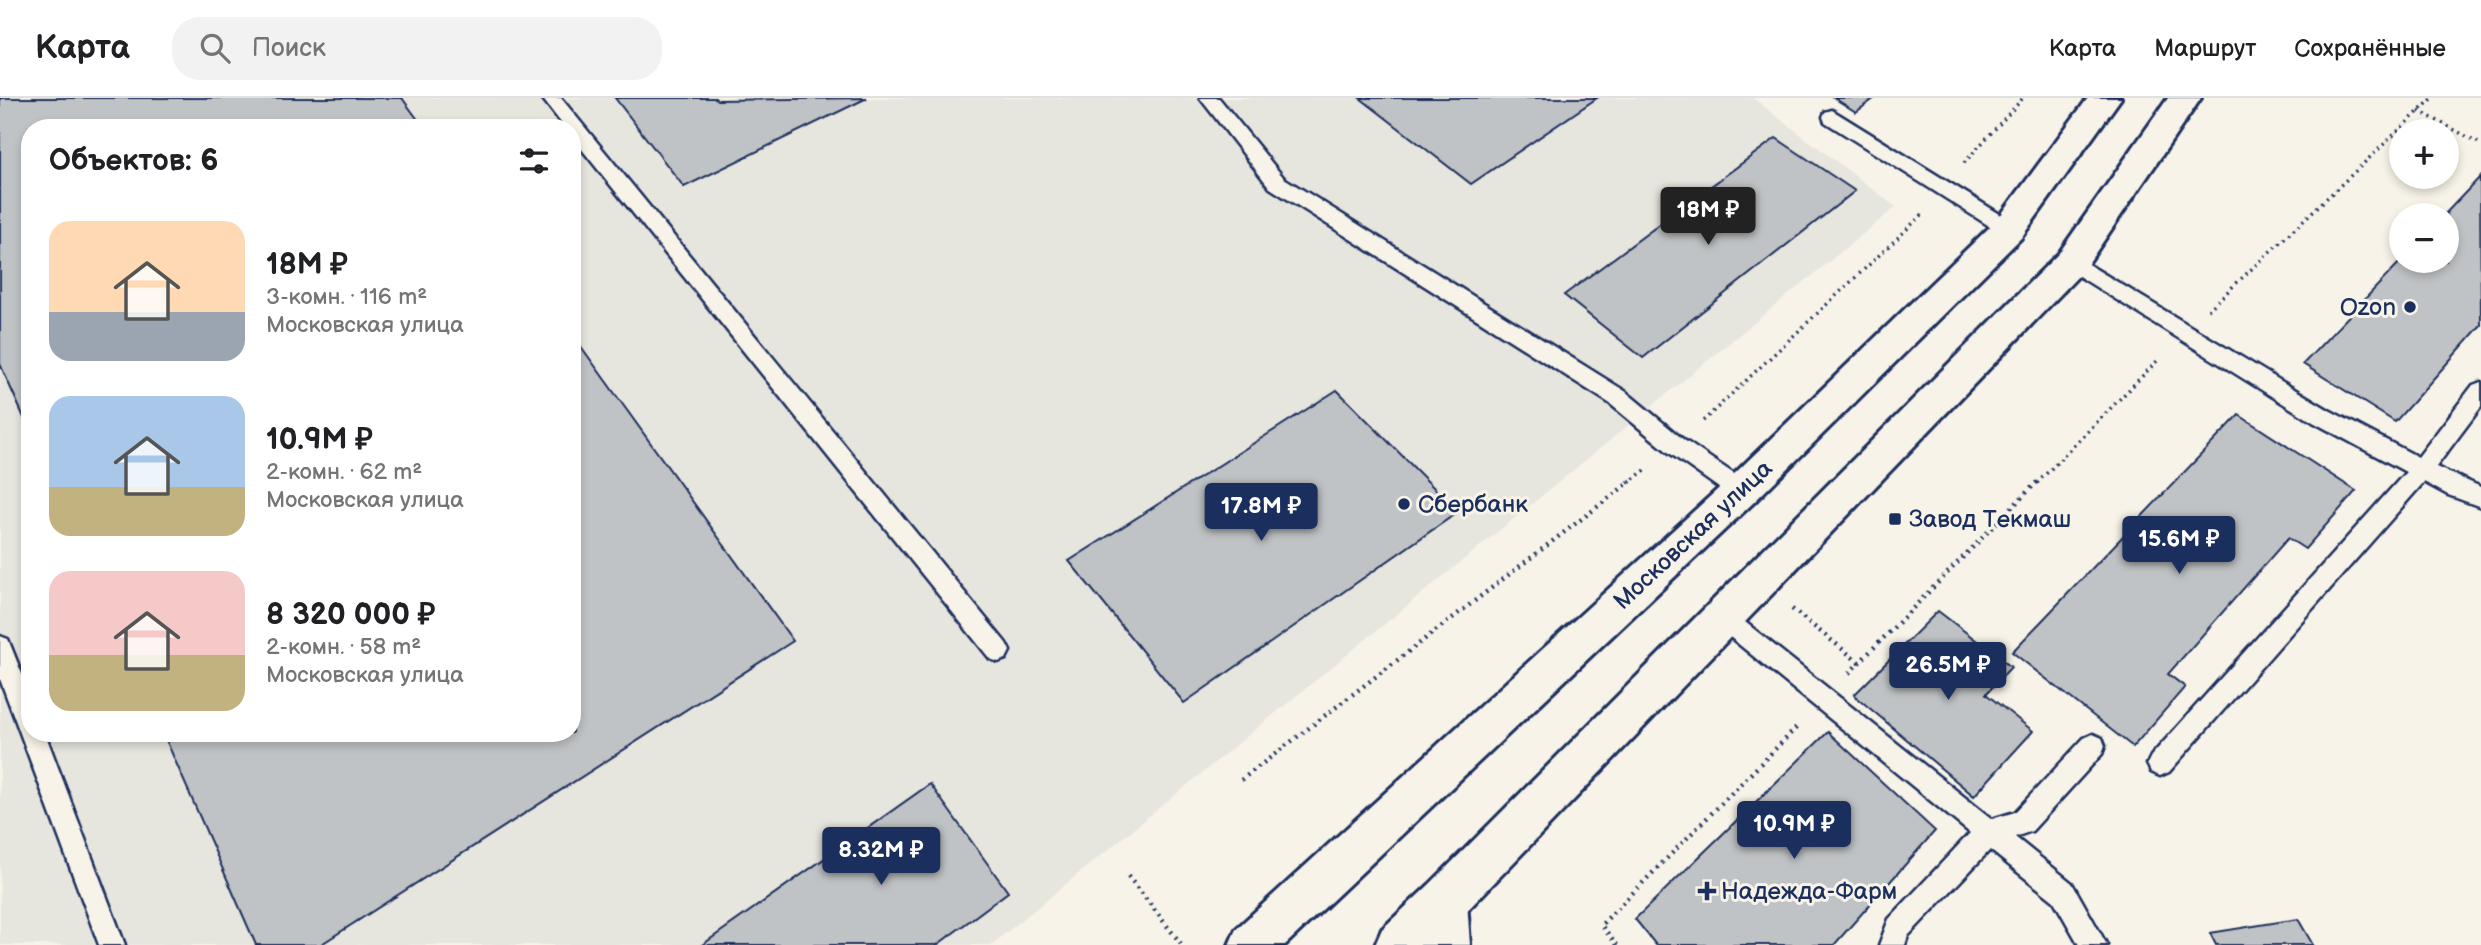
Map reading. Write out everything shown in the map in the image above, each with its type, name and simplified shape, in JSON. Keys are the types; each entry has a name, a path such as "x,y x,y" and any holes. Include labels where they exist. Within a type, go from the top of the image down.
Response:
{"main road":[{"name":"Московская улица","path":"1252,945 1741,491 2008,229 2105,98"},
{"path":"1398,945 1445,901 2071,262 2185,98"},
{"path":"1445,901 1447,945"}],"lane":[{"path":"551,98 568,119"},
{"path":"1209,98 1277,183 1617,397 1676,446 1741,491"},
{"path":"1832,117 2008,229"},
{"path":"581,135 998,651"},
{"path":"2071,262 2321,416 2456,488 2481,497"},
{"path":"2160,764 2421,470 2481,391"},
{"path":"1721,618 2063,892 2094,945"},
{"path":"0,647 21,703"},
{"path":"35,742 112,945"},
{"path":"1892,945 1898,928 1989,832 2023,822 2093,746"}],"path":[{"path":"1617,945 1601,925 2185,332 2433,98"},
{"path":"2419,111 2481,144"},
{"path":"1241,780 1676,446"},
{"path":"1128,876 1182,945"}],"shaded area":[{"path":"0,98 1753,98 1896,207 991,945 0,945"}],"building":[{"path":"0,98 402,98 417,119 21,119 21,411 0,364"},
{"path":"615,98 717,100 867,98 684,187"},
{"path":"1360,98 1597,98 1471,184"},
{"path":"1834,98 1875,98 1856,112"},
{"path":"1776,138 1855,191 1643,358 1564,295"},
{"path":"2480,177 2481,325 2395,422 2303,364 2390,273 2459,273 2459,203 2455,203"},
{"path":"581,347 793,641 320,945 256,945 167,742 581,742"},
{"path":"1337,390 1458,512 1184,703 1069,561"},
{"path":"2239,415 2356,491 2305,549 2288,538 2168,674 2185,687 2133,747 2012,652"},
{"path":"1938,611 2011,667 1986,694 2033,731 1974,796 1854,695"},
{"path":"1828,732 1935,831 1834,945 1656,945 1635,919"},
{"path":"930,784 1008,892 937,945 702,945"},
{"path":"2298,919 2313,945 2216,945 2210,933"}],"place":[{"name":"Ozon","path":"2410,307"},
{"name":"Сбербанк","path":"1404,504"},
{"name":"Завод Текмаш","path":"1895,519"},
{"name":"Надежда-Фарм","path":"1707,891"}]}
